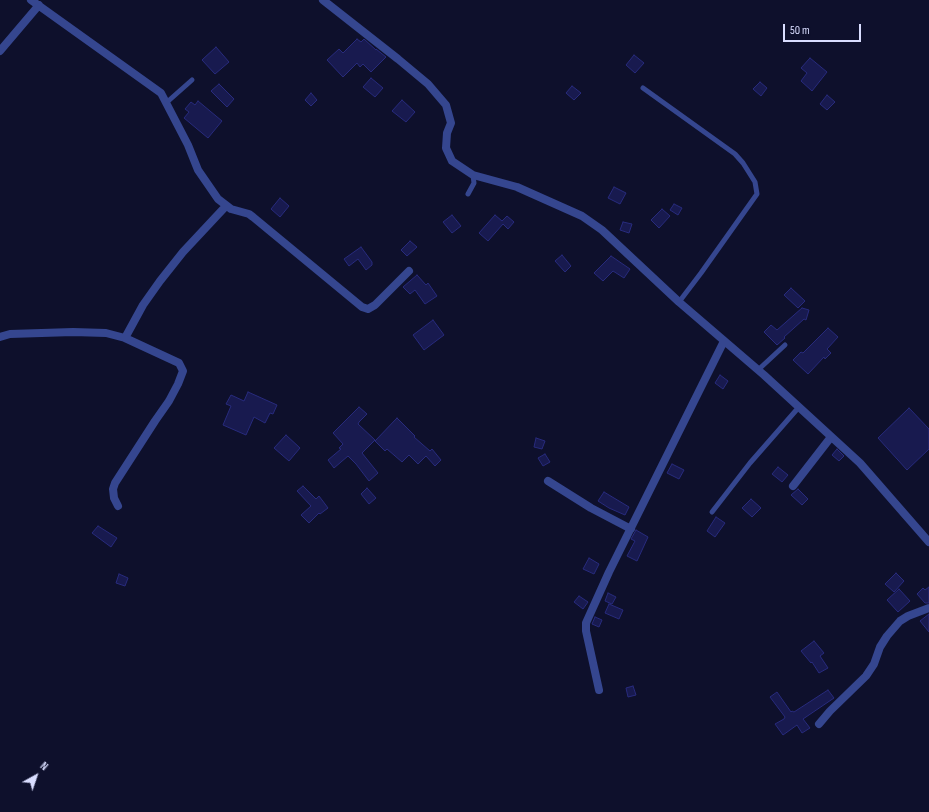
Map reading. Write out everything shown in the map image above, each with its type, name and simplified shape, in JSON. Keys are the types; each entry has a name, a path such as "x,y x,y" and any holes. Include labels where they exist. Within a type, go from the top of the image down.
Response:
{"street":[{"path":"31,0 161,92 188,145 198,170 218,199 226,206 253,217 362,307 368,309 375,305 409,271"},
{"path":"323,0 428,84 446,104 451,123 447,133 446,148 452,161 473,175 517,187 591,222 602,230 679,302 758,370 860,463 929,542"},
{"path":"0,52 39,5"},
{"path":"126,338 143,305 160,281 183,252 226,206"},
{"path":"0,337 10,334 73,332 106,333 126,338 179,363 183,371 169,401 115,483 113,489 114,498 118,506"},
{"path":"598,690 586,631 586,623 609,572 724,341"},
{"path":"793,486 831,437"},
{"path":"548,481 591,508 631,529"},
{"path":"819,724 830,711 866,676 874,664 880,648 900,621 908,616 929,608"}],"lane":[{"path":"166,103 192,80"},
{"path":"643,88 735,154 743,163 755,182 757,194 702,273 679,302"},
{"path":"468,194 474,183 473,175"},
{"path":"758,370 785,345"},
{"path":"712,512 760,452 799,407"}],"building":[{"path":"357,39 361,42 364,39 386,57 371,72 363,64 360,67 357,63 343,77 327,60 339,49 343,53"},
{"path":"216,47 229,62 215,74 202,60"},
{"path":"634,55 644,63 635,73 626,65"},
{"path":"810,58 827,72 812,91 801,81 807,73 801,68"},
{"path":"371,78 383,88 375,97 363,87"},
{"path":"760,82 767,88 761,96 753,89"},
{"path":"219,84 234,99 227,107 211,91"},
{"path":"572,86 581,93 574,100 566,93"},
{"path":"311,93 317,100 311,106 305,100"},
{"path":"827,95 835,102 827,110 820,104"},
{"path":"402,100 415,112 406,122 392,111"},
{"path":"198,101 222,121 208,138 184,118 189,112 185,109 191,102 195,105"},
{"path":"614,187 626,193 620,204 608,198"},
{"path":"280,198 289,206 280,217 271,209"},
{"path":"674,204 682,208 678,215 670,210"},
{"path":"662,209 670,216 659,228 651,220"},
{"path":"452,215 461,226 452,233 443,222"},
{"path":"495,215 502,221 507,216 514,222 508,229 503,224 488,241 479,233"},
{"path":"623,222 632,224 629,233 620,230"},
{"path":"410,241 417,247 407,256 401,250"},
{"path":"361,247 372,262 372,265 366,270 358,259 349,266 344,259"},
{"path":"562,255 571,266 565,272 555,261"},
{"path":"611,256 630,269 624,278 613,271 603,281 594,273"},
{"path":"417,275 426,285 428,283 437,296 425,304 415,290 410,294 403,287"},
{"path":"791,288 805,301 798,308 784,295"},
{"path":"802,308 809,310 806,320 804,319 777,345 764,332 771,325 777,330"},
{"path":"433,320 444,335 424,350 413,335"},
{"path":"828,328 838,337 827,349 831,353 825,359 824,357 808,374 793,360 801,352 803,353"},
{"path":"720,375 728,381 723,389 715,383"},
{"path":"248,392 277,405 273,414 270,413 265,423 254,417 246,435 223,425 231,406 226,404 231,395 244,401"},
{"path":"359,407 367,414 358,424 375,440 362,453 378,473 369,481 348,456 334,468 328,460 341,449 339,448 343,444 333,433"},
{"path":"909,408 929,429 929,449 907,470 878,438"},
{"path":"397,418 415,436 414,437 430,451 432,449 441,460 435,466 426,456 418,464 409,455 402,462 387,449 385,451 375,441"},
{"path":"286,435 300,448 289,461 274,448"},
{"path":"536,438 545,441 542,449 534,447"},
{"path":"837,449 844,456 839,461 832,455"},
{"path":"545,454 550,462 543,466 538,458"},
{"path":"672,464 684,470 679,479 667,473"},
{"path":"778,467 788,475 782,482 772,474"},
{"path":"303,486 316,499 319,496 328,508 320,514 319,513 309,523 301,515 311,506 297,491"},
{"path":"367,488 376,498 369,504 361,494"},
{"path":"798,489 808,499 802,505 791,495"},
{"path":"604,492 629,507 625,515 598,501"},
{"path":"751,499 761,508 752,517 742,508"},
{"path":"716,517 725,523 715,537 707,531"},
{"path":"98,526 117,538 111,547 92,533"},
{"path":"636,530 648,537 637,561 627,556 635,541 631,539"},
{"path":"589,558 599,564 594,574 583,569"},
{"path":"896,573 904,581 894,592 885,584"},
{"path":"119,574 128,578 125,586 116,583"},
{"path":"929,587 929,603 925,603 917,594 923,588 925,590"},
{"path":"899,589 910,601 898,612 887,600"},
{"path":"608,593 616,597 612,604 605,601"},
{"path":"579,596 588,602 583,609 574,602"},
{"path":"609,604 623,610 619,619 605,613"},
{"path":"929,614 929,632 920,621"},
{"path":"595,617 602,620 599,627 592,624"},
{"path":"814,641 824,653 820,656 828,668 819,673 812,662 811,663 801,651"},
{"path":"633,686 636,695 628,697 626,688"},
{"path":"828,690 834,698 803,719 810,728 802,733 797,725 783,735 775,724 785,717 770,697 777,692 791,712 794,712"}]}
